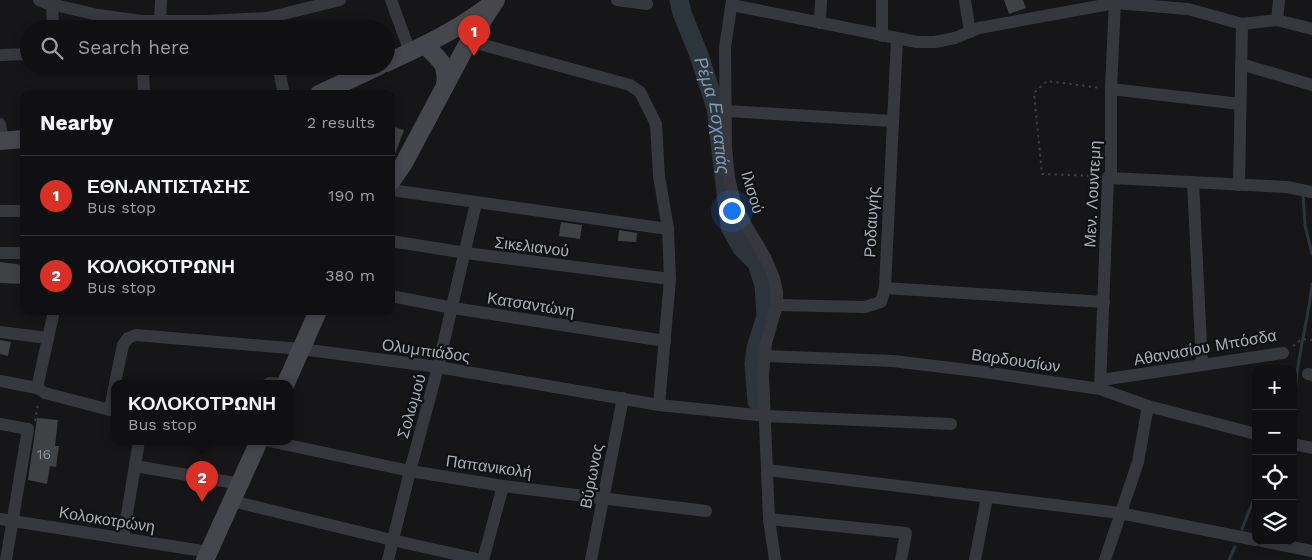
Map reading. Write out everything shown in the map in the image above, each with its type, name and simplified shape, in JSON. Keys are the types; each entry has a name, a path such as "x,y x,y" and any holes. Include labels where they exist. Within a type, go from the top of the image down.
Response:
{"street":[{"path":"39,0 120,20"},
{"path":"160,20 161,0"},
{"path":"277,20 340,0"},
{"path":"391,0 423,46 442,63 446,74 445,86"},
{"path":"617,0 647,4"},
{"path":"820,23 821,0"},
{"path":"882,0 882,36"},
{"path":"965,0 970,32"},
{"path":"1277,20 1279,0"},
{"path":"732,3 917,42 935,42 955,38 980,28 1115,1 1188,10 1242,24 1277,20 1312,29"},
{"name":"Μεν. Λουντεμη","path":"1100,384 1115,1"},
{"path":"395,59 466,22 494,2"},
{"path":"395,176 404,163 466,47 494,2"},
{"name":"Ιλισού","path":"732,3 724,48 727,111 726,147 729,178 735,203 765,257 774,278 777,292 777,305 766,343 763,375 769,519 775,560"},
{"path":"52,4 53,20"},
{"path":"1239,185 1242,24"},
{"name":"Ροδαυγής","path":"885,288 896,39"},
{"path":"423,46 466,47 636,88 645,101 656,124 659,176 668,229 670,279 659,404"},
{"path":"0,55 20,54"},
{"path":"1241,64 1312,85"},
{"path":"143,75 144,90"},
{"path":"280,75 283,90"},
{"path":"328,90 360,75"},
{"path":"1111,89 1240,104"},
{"path":"727,111 892,121"},
{"path":"1,135 20,138"},
{"path":"1109,177 1287,187 1312,192"},
{"path":"1193,182 1202,365"},
{"path":"395,191 668,229"},
{"name":"Σολωμού","path":"388,560 453,308 476,203"},
{"path":"0,211 20,211"},
{"name":"Σικελιανού","path":"395,241 466,254 670,279"},
{"path":"0,252 20,253"},
{"path":"777,305 865,307 881,302 885,288 1104,302"},
{"name":"Κατσαντώνη","path":"395,297 453,308 666,341"},
{"path":"41,390 53,315"},
{"path":"287,380 316,315"},
{"path":"0,332 48,338"},
{"name":"Ολυμπιάδος","path":"116,380 124,345 128,338 136,335 301,349 438,367 659,404 766,416 951,424"},
{"name":"Αθανασίου Μπόσδα","path":"1100,384 1202,365 1283,353"},
{"name":"Βαρδουσίων","path":"765,356 893,361 1100,384 1148,406 1252,433"},
{"path":"0,382 41,390 111,410"},
{"name":"Βύρωνος","path":"591,560 623,398"},
{"path":"1105,560 1138,462 1148,406"},
{"path":"0,424 28,429 6,560"},
{"path":"123,538 138,445"},
{"path":"207,556 257,445"},
{"name":"Παπανικολή","path":"288,445 410,471 503,486 706,511"},
{"path":"1297,445 1312,448"},
{"path":"135,466 240,484"},
{"path":"767,470 1120,513 1252,539"},
{"path":"232,501 482,560 503,486"},
{"path":"975,560 987,497"},
{"name":"Κολοκοτρώνη","path":"0,519 123,538 207,556"},
{"path":"769,519 906,533 901,560"},
{"path":"1282,545 1312,551"}],"path":[{"path":"1109,177 1042,174 1034,93 1047,81 1111,89"},
{"name":"Αθανασίου Μπόσδα","path":"1283,353 1302,338 1312,340"},
{"path":"28,429 33,429 41,390"}],"building":[{"path":"1004,0 1023,0 1026,8 1009,14"},
{"path":"395,127 404,130 395,154"},
{"path":"561,222 582,225 580,239 559,236"},
{"path":"619,230 637,233 636,242 618,241"},
{"path":"0,262 20,264 20,284 0,283"},
{"path":"0,340 11,342 8,356 0,354"},
{"path":"37,418 58,420 55,446 59,446 56,467 50,466 47,484 28,480"}],"waterway":[{"name":"Ρέμα Εσχατιάς","path":"679,0 716,108 730,227 742,248 757,263 764,285 766,316 756,348 754,364 757,402"},
{"path":"1303,194 1305,225 1312,254"},
{"path":"1297,376 1312,284"},
{"path":"1242,529 1254,500"},
{"path":"1229,560 1235,547"}],"place":[{"name":"ΕΘΝ.ΑΝΤΙΣΤΑΣΗΣ","path":"474,56"},
{"name":"ΚΟΛΟΚΟΤΡΩΝΗ","path":"202,502"}]}
